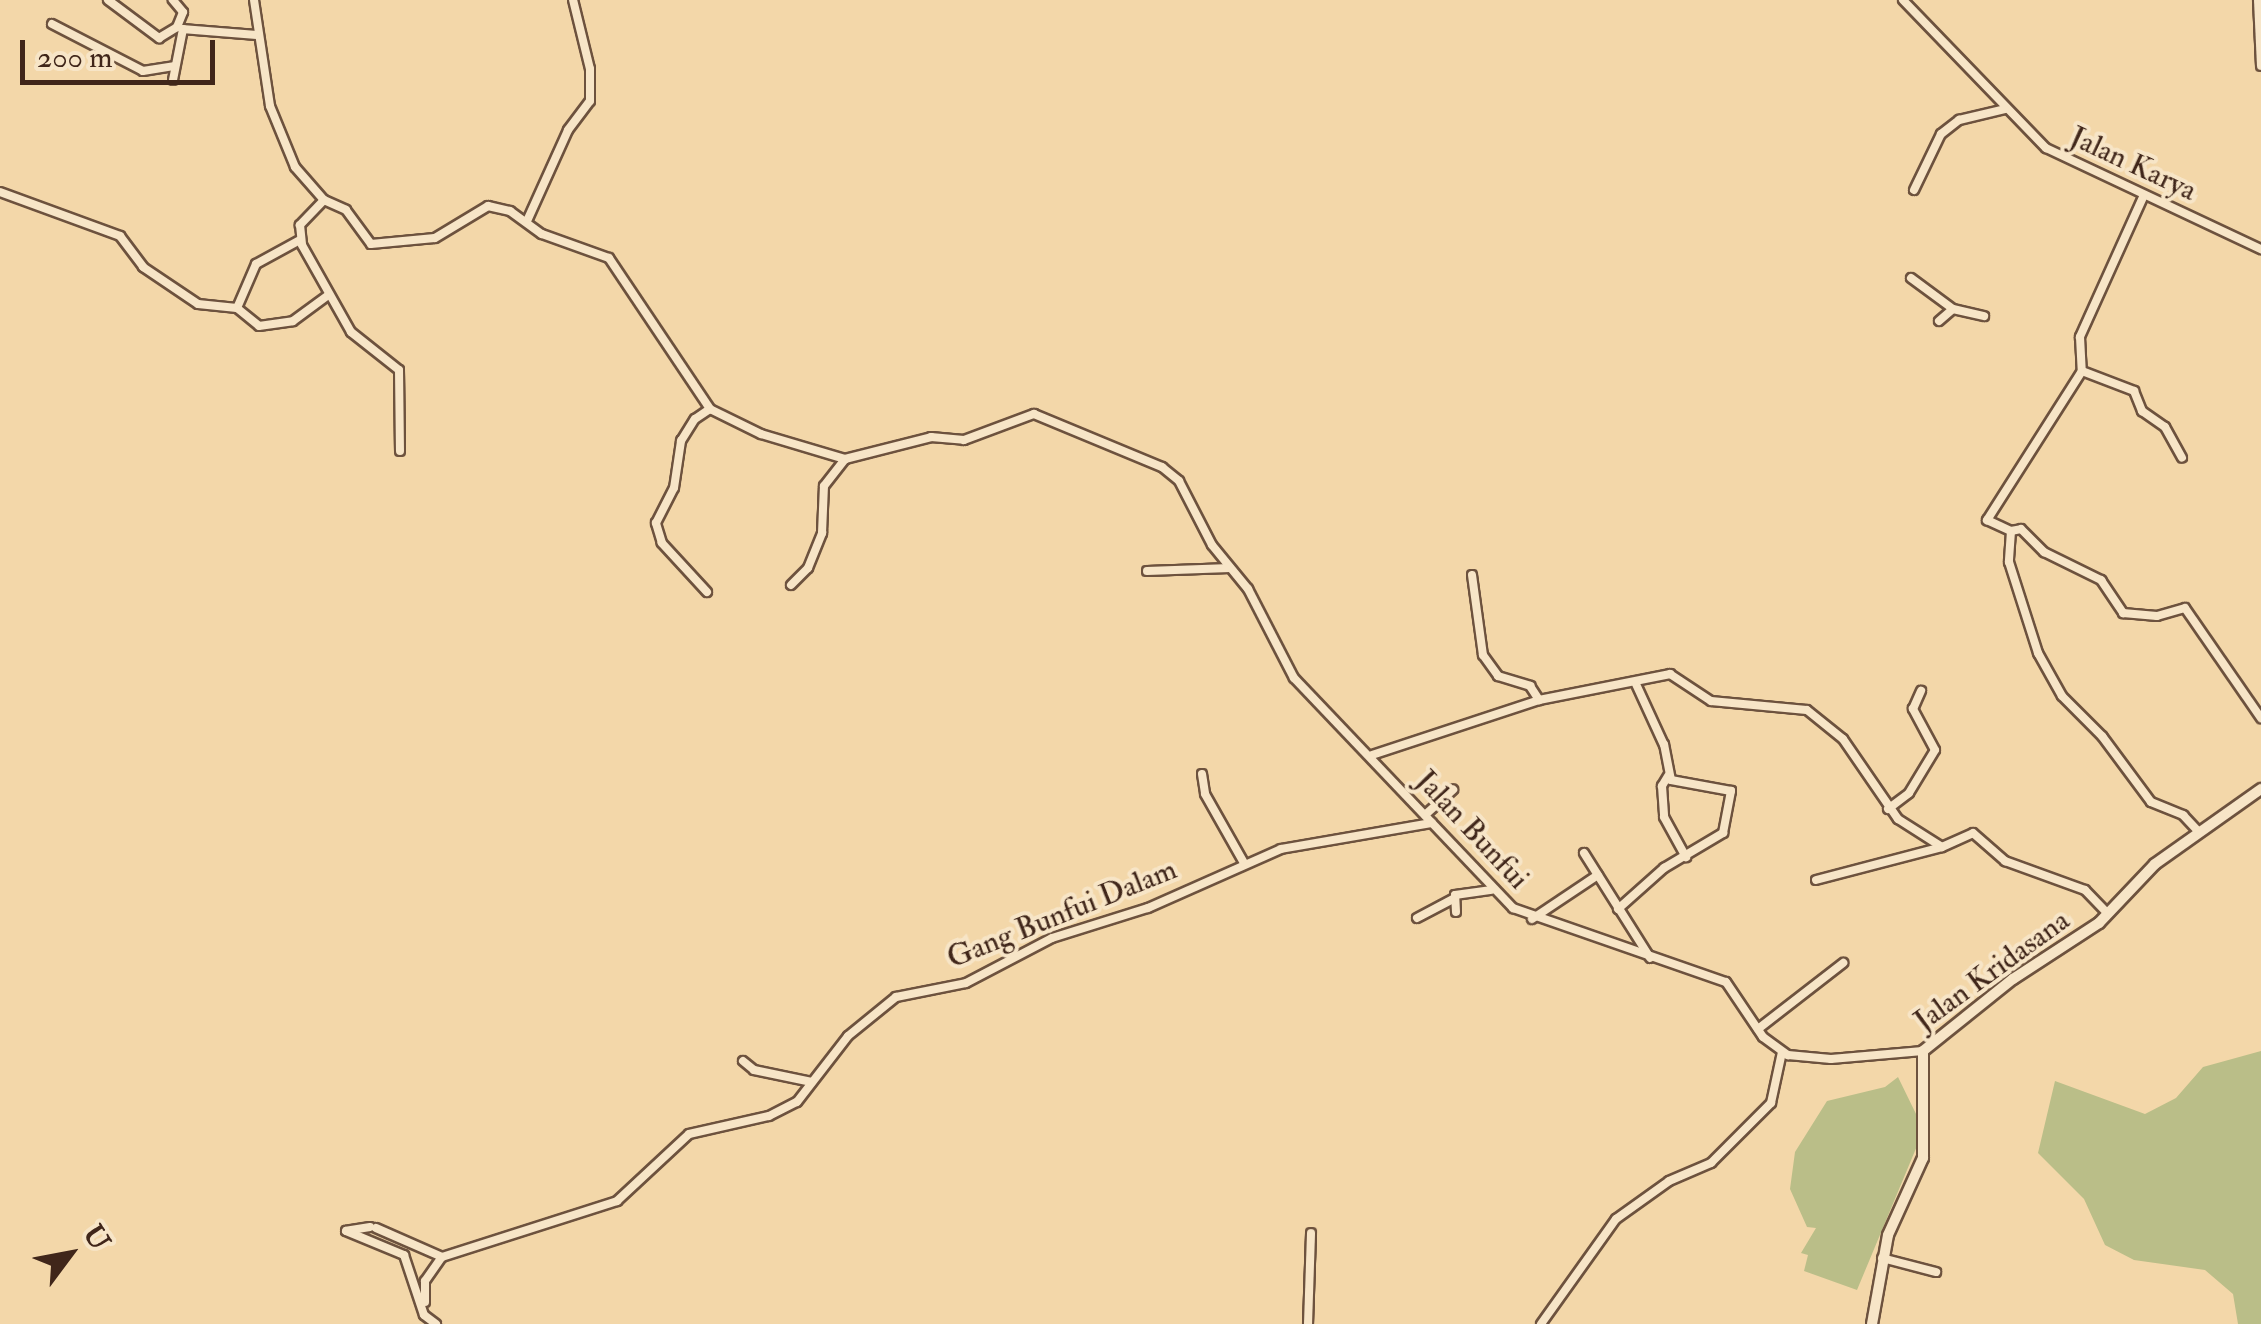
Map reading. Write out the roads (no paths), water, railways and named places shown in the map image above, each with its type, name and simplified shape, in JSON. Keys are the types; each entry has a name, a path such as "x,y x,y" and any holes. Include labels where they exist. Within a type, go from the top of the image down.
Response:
{"street":[{"path":"108,0 120,4 156,38 180,28 256,35"},
{"path":"173,0 184,10 173,80"},
{"path":"254,0 256,35 279,130 295,167 324,200 346,210 369,243 378,246 435,238 482,208 510,211 542,234 610,258 647,323 710,409 761,434 845,460 824,486 822,533 805,575 791,585"},
{"path":"528,221 568,130 590,101 590,68 573,0"},
{"name":"Jalan Karya","path":"1902,0 2005,109 2055,154 2261,249"},
{"path":"2258,0 2261,66"},
{"path":"52,24 143,71 174,66"},
{"path":"1914,190 1941,134 1960,120 2005,109"},
{"path":"0,192 120,236 143,267 198,304 238,308 260,326 278,325 327,296"},
{"path":"2144,195 2080,337 2082,371 1987,520 2011,531 2021,529 2044,552 2101,580 2123,613 2155,616 2184,607 2261,718"},
{"path":"324,200 300,225 300,240 327,296 360,342 399,370 400,450"},
{"path":"238,308 256,264 300,240"},
{"path":"1912,278 1953,310 1984,316"},
{"path":"1939,321 1953,310"},
{"path":"2082,371 2134,391 2142,411 2165,428 2182,458"},
{"path":"707,592 662,543 656,523 674,488 681,441 695,419 710,409"},
{"name":"Jalan Bunfui","path":"845,460 931,437 964,440 1034,414 1162,467 1179,480 1200,525 1232,568 1294,678 1372,755 1492,890 1532,919 1726,982 1758,1029 1782,1052"},
{"path":"2011,531 2009,562 2054,684 2102,736 2147,799 2183,815 2199,832"},
{"path":"1147,572 1232,568"},
{"path":"1472,575 1483,656 1498,676 1530,686 1539,700"},
{"path":"1372,755 1539,700 1636,684 1670,674 1711,701 1808,710 1842,739 1888,808 1942,847"},
{"path":"1636,684 1664,745 1668,776 1662,786 1664,817 1686,856"},
{"path":"1888,808 1909,793 1934,750 1913,708 1921,691"},
{"path":"1202,774 1205,794 1244,863"},
{"path":"1618,909 1722,833 1731,790 1685,786 1668,776"},
{"name":"Jalan Kridasana","path":"1872,1324 1882,1258 1923,1158 1923,1051 2108,914 2155,864 2261,789"},
{"path":"1425,815 1453,790"},
{"name":"Gang Bunfui Dalam","path":"442,1256 616,1201 688,1134 786,1109 848,1036 896,997 966,982 1052,938 1148,908 1244,863 1319,839 1360,839 1432,823"},
{"path":"1816,880 1942,847 1970,832 2005,860 2085,890 2108,914"},
{"path":"1584,853 1650,958"},
{"path":"1532,919 1598,875"},
{"path":"1417,918 1453,899 1492,890"},
{"path":"1453,899 1456,912"},
{"path":"1758,1029 1843,963"},
{"path":"1541,1324 1616,1219 1716,1159 1771,1103 1782,1052 1831,1059 1923,1051"},
{"path":"743,1061 754,1070 812,1082"},
{"path":"424,1315 426,1281 442,1256 373,1228 346,1230 404,1255 424,1315 436,1324"},
{"path":"1308,1324 1311,1233"},
{"path":"1882,1258 1936,1272"}]}
